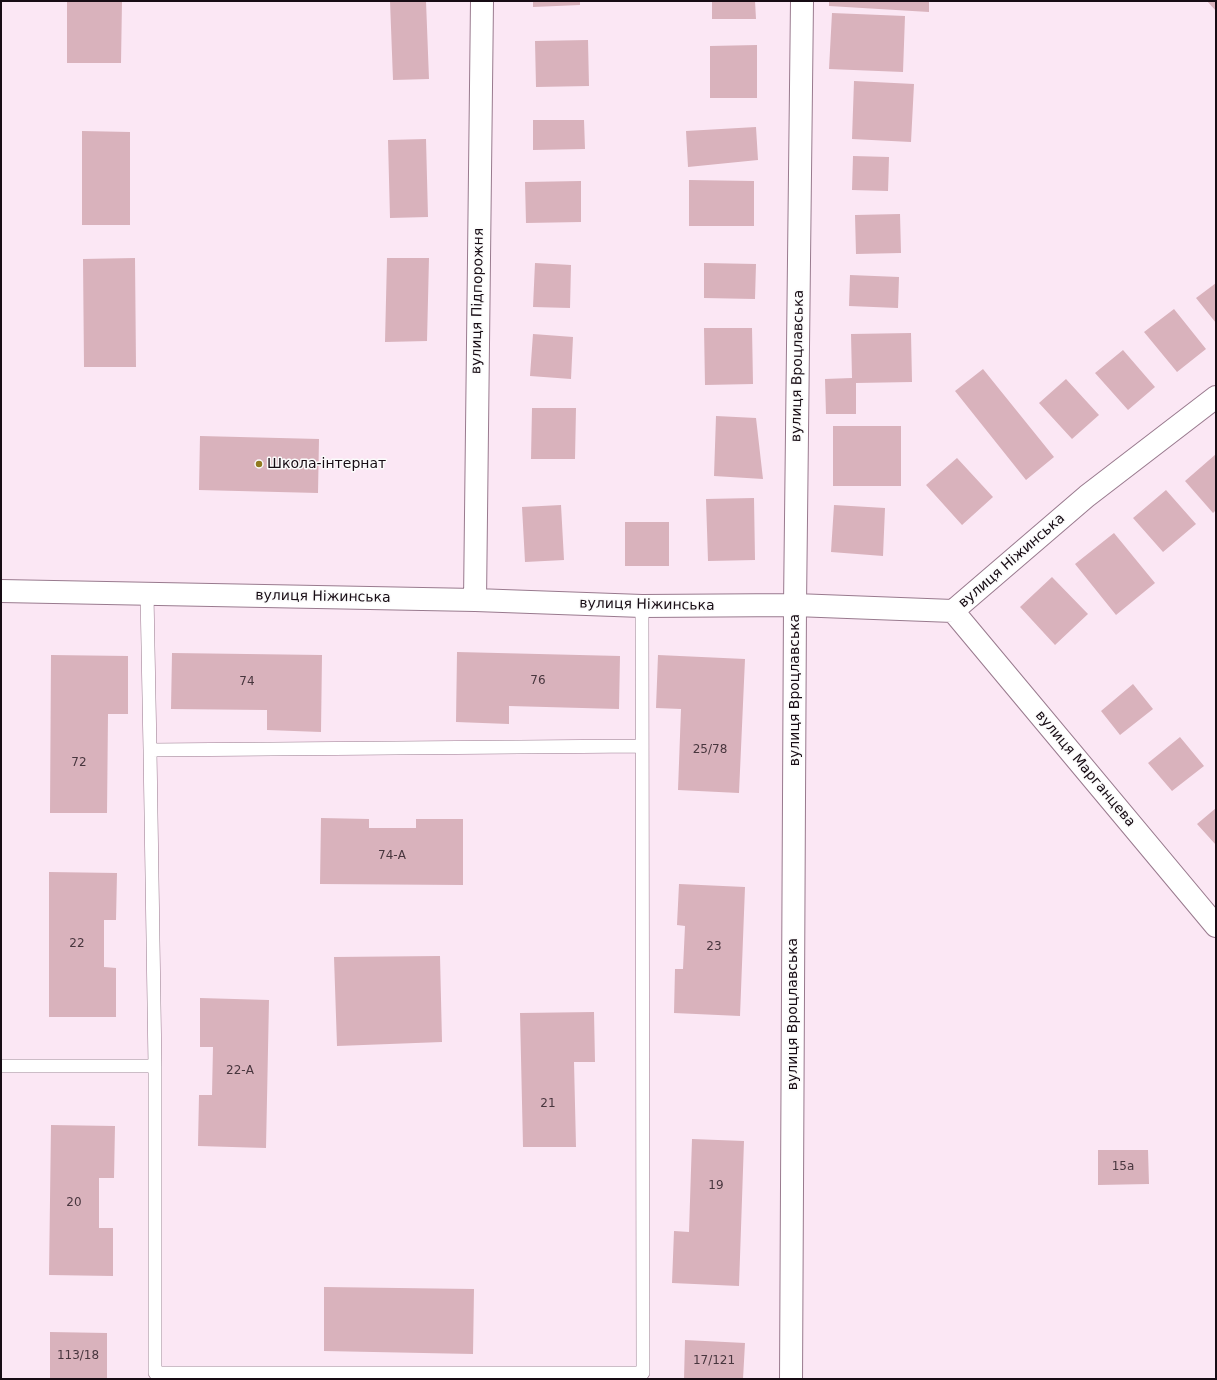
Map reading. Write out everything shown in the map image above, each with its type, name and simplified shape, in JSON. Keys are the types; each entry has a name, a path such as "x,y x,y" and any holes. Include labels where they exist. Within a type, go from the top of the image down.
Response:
{"street":[{"name":"вулиця Підпорожня","path":"474,600 482,1"},
{"name":"вулиця Вроцлавська","path":"791,1379 795,605 802,1"},
{"name":"вулиця Ніжинська","path":"1,591 474,600 642,606 795,605 954,611 1087,496 1216,397"},
{"name":"вулиця Марганцева","path":"954,611 1216,926"}],"lane":[{"path":"147,594 155,1066 155,1373 403,1376 643,1373 642,606"},
{"path":"150,750 642,746"},
{"path":"1,1066 155,1066"}],"building":[{"path":"67,1 122,1 121,63 67,63"},
{"path":"390,1 426,1 429,79 393,80"},
{"path":"533,1 580,1 580,5 533,7"},
{"path":"712,1 755,1 756,19 712,19"},
{"path":"829,1 929,1 929,12 829,6"},
{"path":"1207,1 1216,1 1216,11"},
{"path":"832,13 905,16 903,72 829,69"},
{"path":"588,40 589,86 536,87 535,41"},
{"path":"757,45 757,98 710,98 710,46"},
{"path":"854,81 914,84 911,142 852,139"},
{"path":"533,120 584,120 585,149 533,150"},
{"path":"756,127 758,160 688,167 686,131"},
{"path":"82,131 130,132 130,225 82,225"},
{"path":"426,139 428,217 390,218 388,140"},
{"path":"853,156 889,157 888,191 852,190"},
{"path":"689,180 754,181 754,226 689,226"},
{"path":"581,181 581,222 526,223 525,182"},
{"path":"900,214 901,253 856,254 855,215"},
{"path":"135,258 136,367 84,367 83,259"},
{"path":"387,258 429,258 427,341 385,342"},
{"path":"535,263 571,265 570,308 533,307"},
{"path":"704,263 756,264 755,299 704,298"},
{"path":"850,275 899,277 898,308 849,306"},
{"path":"1216,283 1216,323 1196,298"},
{"path":"1174,309 1206,349 1177,372 1144,332"},
{"path":"704,328 752,328 753,384 705,385"},
{"path":"911,333 912,382 856,383 856,414 826,414 825,379 852,378 851,334"},
{"path":"533,334 573,337 571,379 530,376"},
{"path":"1123,350 1155,387 1128,410 1095,373"},
{"path":"983,369 1054,457 1026,480 955,391"},
{"path":"1066,379 1099,415 1072,439 1039,403"},
{"path":"532,408 576,408 575,459 531,459"},
{"path":"716,416 756,418 763,479 714,476"},
{"path":"833,426 901,426 901,486 833,486"},
{"name":"Школа-інтернат","path":"200,436 319,439 318,493 199,490"},
{"path":"1216,454 1216,510 1213,513 1185,481"},
{"path":"957,458 993,497 962,525 926,485"},
{"path":"1166,490 1196,524 1163,552 1133,518"},
{"path":"754,498 755,560 708,561 706,499"},
{"path":"561,505 564,560 525,562 522,507"},
{"path":"834,505 885,508 883,556 831,552"},
{"path":"625,522 669,522 669,566 625,566"},
{"path":"1114,533 1155,583 1116,615 1075,564"},
{"path":"1052,577 1088,614 1055,645 1020,607"},
{"path":"457,652 620,656 619,709 509,706 509,724 456,722"},
{"path":"172,653 322,655 321,732 267,730 267,710 171,709"},
{"path":"51,655 128,656 128,714 108,714 107,813 50,813"},
{"path":"658,655 745,659 739,793 678,790 681,709 656,708"},
{"path":"1133,684 1153,709 1120,735 1101,711"},
{"path":"1180,737 1204,766 1172,791 1148,763"},
{"path":"1216,808 1216,845 1197,824"},
{"path":"321,818 369,819 369,828 416,828 416,819 463,819 463,885 320,884"},
{"path":"49,872 117,873 116,920 104,920 104,967 116,968 116,1017 49,1017"},
{"path":"679,884 745,887 740,1016 674,1013 675,969 683,969 685,926 677,925"},
{"path":"440,956 442,1042 337,1046 334,957"},
{"path":"200,998 269,1000 266,1148 198,1146 199,1095 212,1095 213,1047 200,1047"},
{"path":"594,1012 595,1062 574,1062 576,1147 523,1147 520,1013"},
{"path":"51,1125 115,1126 114,1178 99,1178 99,1228 113,1228 113,1276 49,1275"},
{"path":"692,1139 744,1141 739,1286 672,1283 674,1231 689,1232"},
{"path":"1098,1150 1148,1150 1149,1184 1098,1185"},
{"path":"324,1287 474,1289 473,1354 324,1351"},
{"path":"50,1332 107,1333 107,1379 50,1379"},
{"path":"685,1340 745,1343 743,1379 684,1379"}],"place":[{"name":"Школа-інтернат","path":"259,464"}]}
